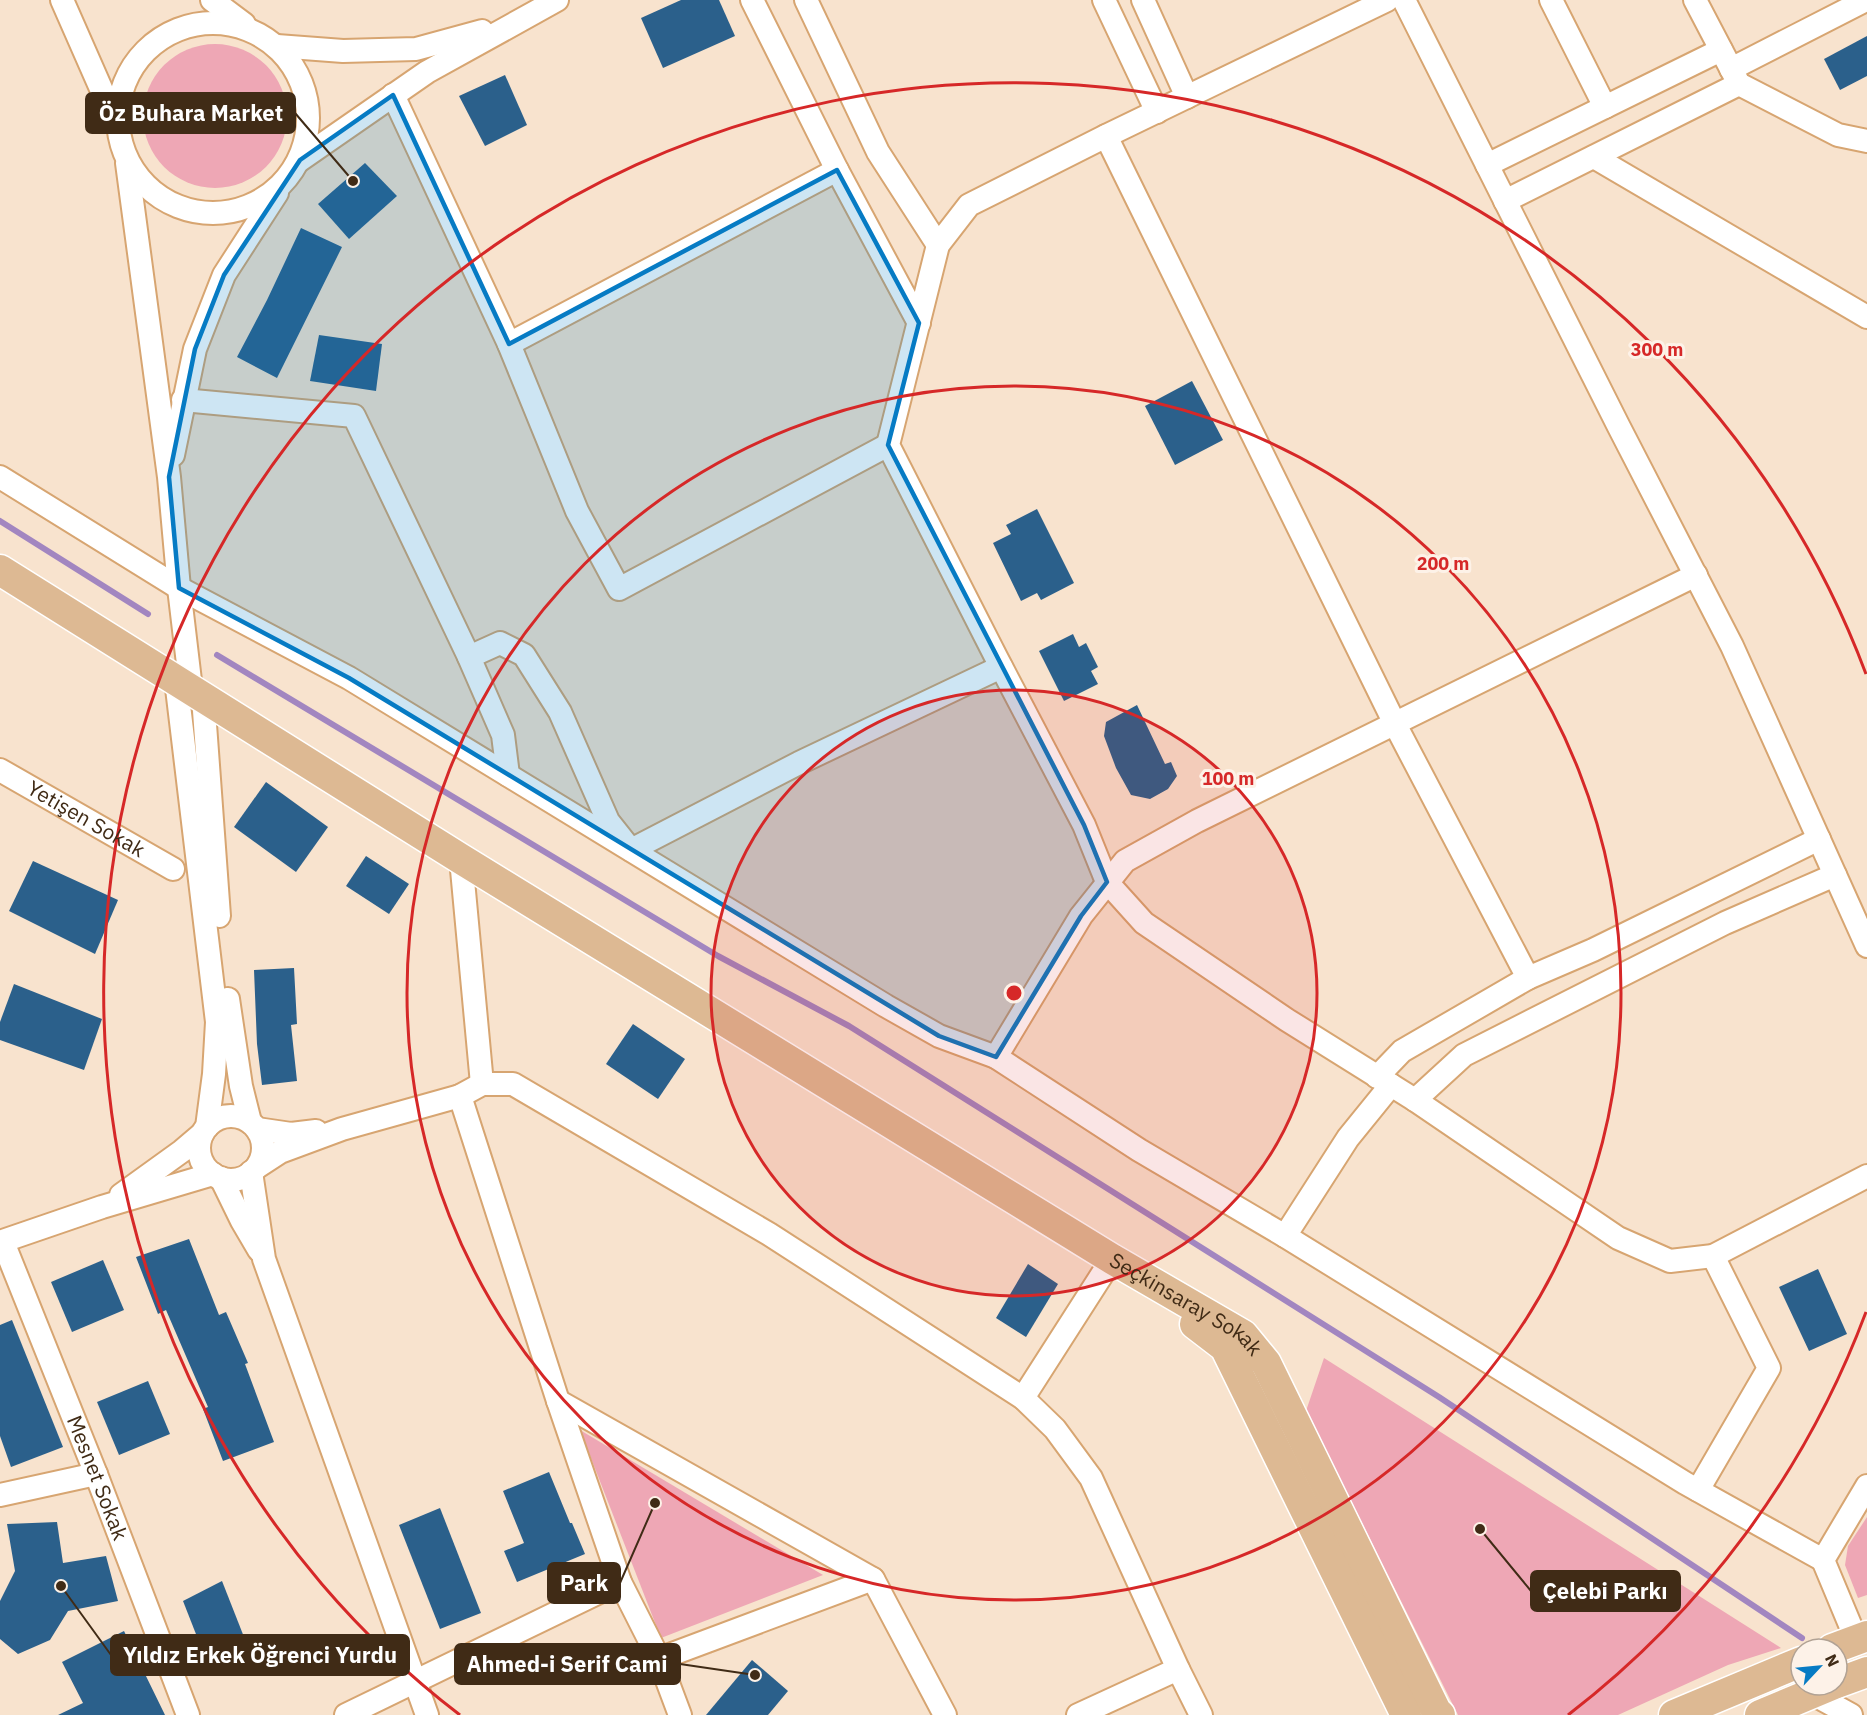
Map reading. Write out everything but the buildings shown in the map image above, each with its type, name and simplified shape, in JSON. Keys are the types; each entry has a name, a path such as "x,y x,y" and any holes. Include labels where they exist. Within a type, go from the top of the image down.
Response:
{"main road":[{"path":"0,570 461,859 1112,1260"},
{"name":"Seçkinsaray Sokak","path":"1112,1260 1225,1347 1406,1715"},
{"name":"Seçkinsaray Sokak","path":"1112,1260 1243,1335 1266,1363 1436,1711 1440,1715"},
{"path":"1674,1715 1789,1667"},
{"path":"1849,1679 1867,1672"},
{"path":"1760,1715 1803,1697"}],"street":[{"path":"62,0 119,130 126,159 169,477 178,588 222,958 241,1086 263,1148 261,1158 254,1170 264,1259"},
{"path":"169,477 195,349 224,275 300,160 309,130 308,99 296,70 277,46 212,0"},
{"path":"300,160 427,72 557,0"},
{"path":"752,0 837,170 919,323"},
{"path":"806,0 878,152 938,245"},
{"path":"1104,0 1157,112"},
{"path":"1143,0 1187,97"},
{"path":"1387,0 969,205 938,245 888,445 1084,825 1107,882 1144,923 1287,1020 1415,1100 1618,1238 1670,1261 1713,1256 1867,1176"},
{"path":"1404,0 1732,646 1867,946"},
{"path":"1551,0 1605,107"},
{"path":"1695,0 1730,67 1838,135 1867,141"},
{"path":"1505,201 1594,157 1730,67 1866,0"},
{"path":"119,130 120,94 133,64 156,40 185,26 218,21 250,29"},
{"path":"277,46 343,51 416,49 515,22"},
{"path":"1487,165 1605,107 1730,67"},
{"path":"393,95 509,344 577,511 619,589 888,445"},
{"path":"1106,136 1394,722 1528,978"},
{"path":"1594,157 1867,317"},
{"path":"126,159 141,180 159,197 182,208 207,214 233,212 257,204 282,185"},
{"path":"509,344 837,170"},
{"path":"183,400 354,416 469,657 503,735 508,775"},
{"path":"0,477 178,588 349,678 921,1026 939,1036 996,1057 1138,1150 1285,1236 1698,1490 1823,1560 1852,1641"},
{"path":"996,1057 1081,916 1125,861 1176,832 1394,722 1575,636 1696,575"},
{"path":"469,657 500,643 524,655 560,712 608,821 631,850"},
{"path":"631,850 799,763 1001,667"},
{"path":"190,689 217,1022 214,1074 204,1130 199,1143 202,1160 217,1176 264,1259 427,1715"},
{"name":"Yetişen Sokak","path":"0,771 173,869"},
{"path":"1285,1236 1402,1051 1528,978 1593,950 1818,839"},
{"path":"461,859 482,1084"},
{"path":"1415,1100 1464,1055 1725,923 1835,875"},
{"path":"1,1242 102,1207 217,1176 237,1179 280,1152 342,1129 460,1096 482,1084 513,1084 769,1234 1023,1398 1055,1429 1091,1478 1201,1715"},
{"path":"460,1096 558,1401 620,1582 659,1659 680,1715"},
{"path":"102,1207 182,1151 219,1118 235,1116 253,1125 291,1134 342,1129"},
{"name":"Mesnet Sokak","path":"1,1242 96,1474 188,1715"},
{"path":"1698,1490 1769,1368 1713,1256"},
{"path":"1023,1398 1112,1260"},
{"path":"558,1401 873,1579 945,1715"},
{"path":"0,1495 96,1474"},
{"path":"1823,1560 1867,1486"},
{"path":"659,1659 873,1579"},
{"path":"346,1715 620,1582"},
{"path":"1078,1715 1178,1669"},
{"path":"1836,1697 1851,1715"}],"highlighted area":[{"path":"393,95 509,344 837,170 919,323 888,445 1084,825 1107,882 1081,916 996,1057 939,1036 349,678 179,588 169,477 195,349 224,275 300,160"}],"shaded area":[{"path":"215,44 242,50 255,56 266,65 275,76 281,89 287,116 281,143 275,156 266,167 255,176 242,182 215,188 188,182 175,176 164,167 155,156 149,143 143,116 149,89 155,76 164,65 175,56 188,50"},
{"path":"1324,1358 1781,1648 1728,1665 1618,1715 1458,1715 1306,1411"},
{"path":"580,1430 823,1575 661,1638"},
{"path":"1867,1517 1867,1595 1858,1598 1845,1565 1848,1546"}],"waterway":[{"path":"0,521 148,614"},
{"path":"217,655 718,956 849,1026 1439,1397 1800,1637"}],"place":[{"name":"Öz Buhara Market","path":"353,181"},
{"name":"Park","path":"655,1503"},
{"name":"Çelebi Parkı","path":"1480,1529"},
{"name":"Yıldız Erkek Öğrenci Yurdu","path":"61,1586"},
{"name":"Ahmed-i Serif Cami","path":"755,1675"}]}
